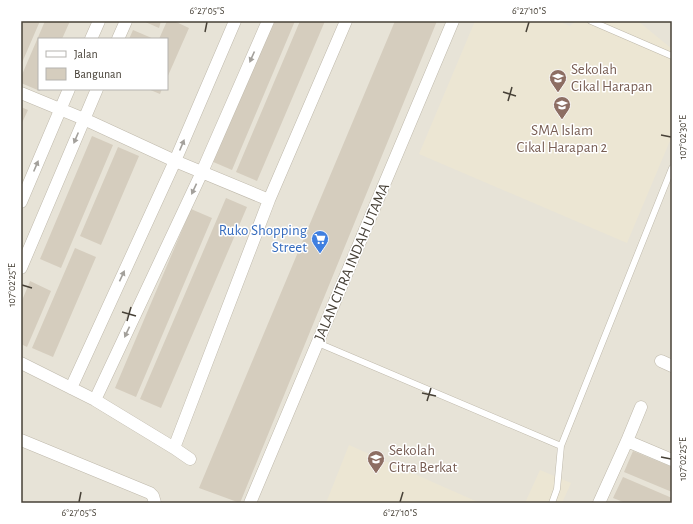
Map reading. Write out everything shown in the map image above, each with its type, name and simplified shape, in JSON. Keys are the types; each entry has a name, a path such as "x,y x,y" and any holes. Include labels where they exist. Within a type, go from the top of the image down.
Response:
{"street":[{"path":"91,38 99,21"},
{"path":"118,38 126,21"},
{"path":"71,388 175,161 235,21"},
{"path":"95,400 202,172 268,21"},
{"path":"174,448 269,200 346,21"},
{"name":"JALAN CITRA INDAH UTAMA","path":"250,503 453,21"},
{"path":"21,202 69,90"},
{"path":"21,268 97,90"},
{"path":"21,93 84,119 175,161 269,200"},
{"path":"21,363 95,400 190,459"},
{"path":"603,502 641,407"},
{"path":"21,440 150,494 153,496 155,503"},
{"path":"627,441 672,460"}],"lane":[{"path":"591,21 672,56"},
{"path":"552,503 557,489 561,446 672,168"},
{"path":"318,343 561,446"}],"shaded area":[{"path":"21,21 672,21 672,503 21,503"},
{"name":"Sekolah Cikal Harapan","path":"475,21 558,21 570,26 576,21 638,21 672,49 672,136 627,243 419,154"},
{"name":"Sekolah Citra Berkat","path":"349,445 480,503 326,503"},
{"path":"540,470 571,483 562,503 525,503"}],"building":[{"path":"21,21 40,21 21,65"},
{"path":"45,21 70,21 62,38 38,38 38,90 40,91 21,83 21,77"},
{"path":"143,21 161,21 159,28"},
{"path":"167,21 174,21 189,28 168,76 168,38 159,38"},
{"path":"270,21 295,21 232,170 211,161"},
{"path":"300,21 325,21 257,181 236,172"},
{"name":"Ruko Shopping Street","path":"395,21 437,21 240,503 199,488"},
{"path":"133,30 152,38 129,38"},
{"path":"150,90 162,90 160,94"},
{"path":"21,107 28,110 21,125"},
{"path":"92,136 113,145 61,268 40,259"},
{"path":"118,147 139,156 101,245 80,236"},
{"path":"226,198 247,207 161,408 140,399"},
{"path":"191,209 212,218 136,397 115,388"},
{"path":"75,248 96,257 53,357 32,348"},
{"path":"30,281 51,291 27,347 21,344 21,303"},
{"path":"633,451 672,467 672,492 624,472"},
{"path":"623,477 672,498 672,503 626,503 613,498"}],"place":[{"name":"Sekolah Cikal Harapan","path":"558,93"},
{"name":"SMA Islam Cikal Harapan 2","path":"562,120"},
{"name":"Ruko Shopping Street","path":"320,254"},
{"name":"Sekolah Citra Berkat","path":"376,474"}]}
